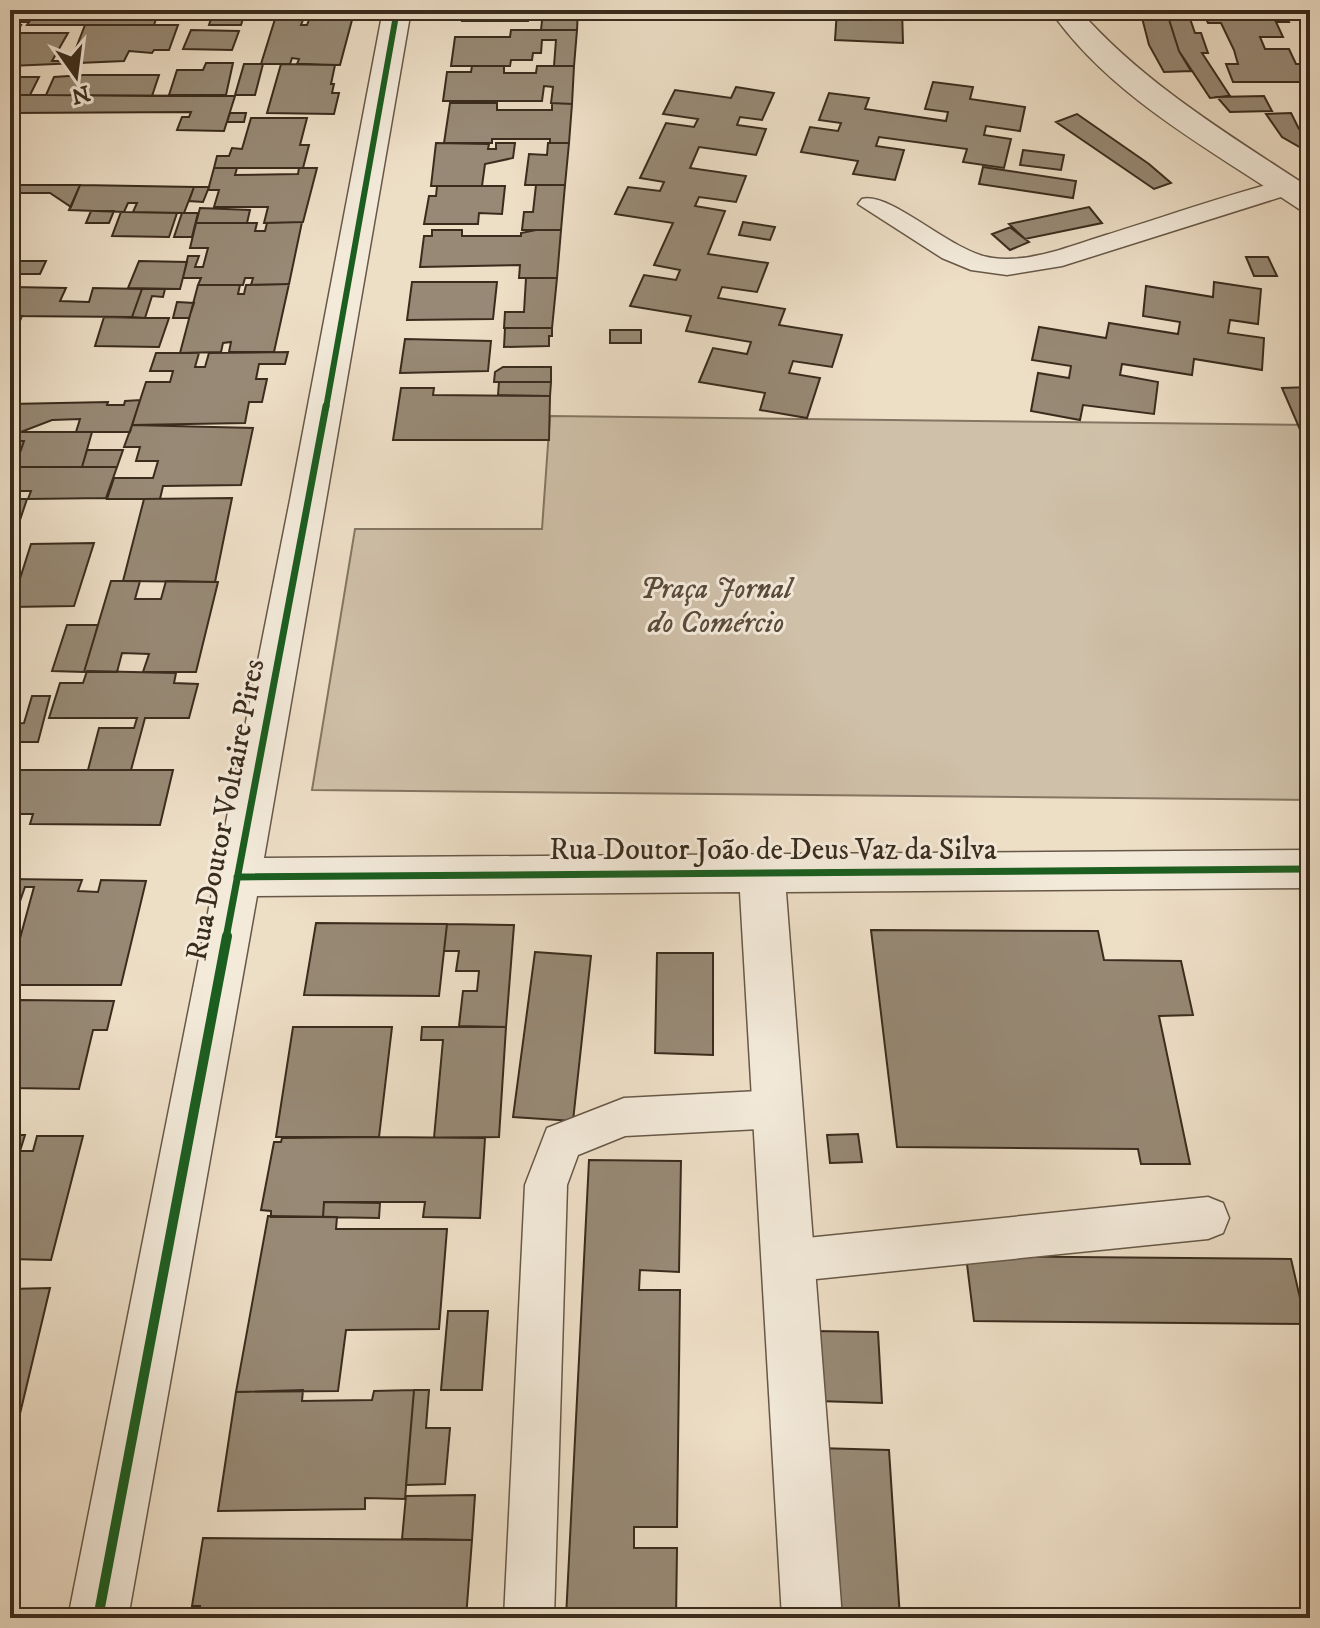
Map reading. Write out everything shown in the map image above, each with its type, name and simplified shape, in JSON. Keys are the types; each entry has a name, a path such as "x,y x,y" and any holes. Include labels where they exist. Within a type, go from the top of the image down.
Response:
{"street":[{"name":"Rua Doutor Voltaire Pires","path":"98,1618 397,10"},
{"path":"1064,10 1088,41 1145,88 1299,195"},
{"name":"Rua Doutor João de Deus Vaz da Silva","path":"237,877 1310,869"},
{"path":"762,875 812,1618"}],"lane":[{"path":"871,204 945,248 982,265 1020,266 1299,195"},
{"path":"529,1618 546,1185 562,1142 624,1117 777,1109"},
{"path":"787,1261 1208,1218"}],"green space":[{"name":"Praça Jornal do Comércio","path":"550,416 1310,425 1310,800 312,790 355,529 542,529"}],"building":[{"path":"10,10 159,10 154,25 27,25 29,22 10,22"},
{"path":"277,10 350,10 347,20 308,20 309,15 303,15 302,19 275,19"},
{"path":"529,10 528,21 462,21 463,11 457,11"},
{"path":"578,10 577,30 541,30 543,12"},
{"path":"837,10 902,10 903,43 835,40"},
{"path":"1140,10 1166,10 1179,51 1191,71 1164,72 1149,45"},
{"path":"1166,10 1187,10 1195,33 1201,33 1208,53 1202,53 1230,96 1210,98 1179,51"},
{"path":"1202,10 1283,10 1289,22 1276,22 1283,37 1260,37 1265,49 1289,49 1296,64 1308,64 1310,82 1233,82 1226,64 1238,64 1234,50 1221,23 1208,23"},
{"path":"213,12 245,12 241,25 209,25"},
{"path":"275,19 303,20 301,25 307,25 309,20 352,20 340,65 297,64 299,59 292,58 290,64 261,64"},
{"path":"10,25 21,25 17,33 68,33 52,61 71,61 85,25 178,25 169,50 154,50 152,53 129,51 124,61 10,66"},
{"path":"191,30 239,31 232,50 183,49"},
{"path":"511,30 577,30 574,66 554,66 556,40 542,40 541,53 533,53 532,60 511,60 510,66 451,66 455,37 510,37"},
{"path":"206,63 233,63 226,95 169,95 177,70 203,70"},
{"path":"244,64 263,64 255,95 235,95"},
{"path":"281,64 335,65 332,93 339,93 334,114 267,113"},
{"path":"472,66 504,66 504,73 536,73 537,66 574,66 572,104 551,103 553,87 544,86 542,101 443,101 447,72 471,72"},
{"path":"159,75 152,96 46,95 54,77"},
{"path":"10,77 39,77 30,95 10,95"},
{"path":"933,82 973,87 970,99 1025,107 1020,131 986,126 984,135 1011,139 1004,168 963,162 967,149 879,137 876,146 904,150 895,180 853,174 858,161 801,152 810,127 838,131 841,123 819,120 829,93 869,98 865,109 946,121 948,112 925,109"},
{"path":"736,87 774,93 762,120 740,117 737,125 766,129 756,155 699,147 690,168 746,176 736,202 699,197 695,206 725,211 708,254 768,263 757,292 722,287 718,298 785,309 779,325 842,335 832,367 793,361 789,373 820,378 807,418 760,410 765,393 699,382 713,348 747,354 751,342 686,331 691,316 630,306 644,275 676,280 680,270 654,265 673,223 615,214 628,187 660,191 664,182 640,178 666,123 694,127 698,119 663,114 675,90 731,98"},
{"path":"10,95 235,96 224,131 177,130 182,117 189,117 191,112 10,113"},
{"path":"1264,96 1272,111 1230,112 1217,97"},
{"path":"450,103 497,103 497,110 552,110 552,103 572,104 569,143 550,143 550,139 492,139 492,143 444,143"},
{"path":"230,113 246,113 244,122 227,122"},
{"path":"1291,113 1299,129 1310,135 1310,153 1282,137 1266,114"},
{"path":"1077,114 1171,183 1154,189 1056,122"},
{"path":"251,118 307,118 300,145 309,145 303,168 214,168 217,156 229,156 232,148 242,149"},
{"path":"436,143 489,144 488,149 496,149 496,143 515,143 513,158 485,164 482,186 431,186"},
{"path":"548,143 569,143 565,185 525,185 529,154 547,155"},
{"path":"1023,150 1064,155 1061,170 1020,165"},
{"path":"983,167 1076,181 1073,198 979,184"},
{"path":"214,168 237,168 235,175 298,174 299,168 317,168 303,222 264,223 268,207 214,207 219,190 208,190"},
{"path":"10,185 80,185 71,207 50,193 10,193"},
{"path":"80,185 194,187 184,213 133,212 137,203 128,203 124,212 69,210"},
{"path":"536,185 565,185 561,230 522,230 524,212 533,212"},
{"path":"437,186 505,186 502,214 479,213 478,224 424,224 429,196 436,196"},
{"path":"194,187 209,187 203,202 189,201"},
{"path":"1089,207 1102,223 1025,239 1009,224"},
{"path":"200,208 250,210 247,223 196,223"},
{"path":"91,211 114,211 109,223 86,223"},
{"path":"121,212 177,213 169,237 112,236"},
{"path":"182,213 198,213 192,237 174,237"},
{"path":"302,222 289,284 251,285 253,278 245,278 243,285 198,285 201,278 183,278 188,256 199,256 195,267 203,267 208,248 190,248 196,223 257,223 255,231 265,231 267,223"},
{"path":"743,222 775,227 770,240 739,235"},
{"path":"1011,227 1029,242 1010,250 992,234"},
{"path":"432,230 462,230 462,236 521,236 521,233 536,230 561,230 557,278 519,278 520,265 420,267 424,236 432,236"},
{"path":"1246,257 1268,257 1277,276 1254,276"},
{"path":"13,261 46,261 40,274 10,274"},
{"path":"139,261 187,262 180,289 128,288"},
{"path":"526,278 557,278 552,328 504,328 505,312 524,312"},
{"path":"412,282 497,282 493,319 407,320"},
{"path":"1214,282 1261,289 1258,324 1230,320 1228,333 1264,338 1262,370 1194,359 1192,375 1122,364 1120,375 1158,382 1154,414 1083,405 1080,420 1031,411 1038,373 1069,378 1071,366 1032,360 1039,327 1106,338 1109,323 1178,334 1180,322 1143,316 1146,286 1213,297"},
{"path":"289,284 274,352 229,352 231,342 223,343 221,352 180,353 198,285 240,285 238,294 244,294 246,285"},
{"path":"13,287 66,288 60,301 89,302 93,288 142,289 132,317 10,316"},
{"path":"142,289 165,289 163,297 152,296 145,318 132,317"},
{"path":"177,302 194,303 189,318 173,318"},
{"path":"10,316 22,316 10,344"},
{"path":"104,317 169,318 159,347 95,346"},
{"path":"505,328 552,328 552,336 549,336 549,346 504,347"},
{"path":"610,330 641,330 641,343 610,343"},
{"path":"405,339 491,341 488,371 400,373"},
{"path":"288,352 285,364 259,364 256,379 267,379 262,402 249,402 245,423 132,425 146,382 170,382 173,371 150,371 156,353 199,353 195,367 205,367 209,353"},
{"path":"503,367 551,367 551,382 494,382 495,372"},
{"path":"499,382 551,382 550,396 498,395"},
{"path":"1310,387 1310,448 1308,448 1282,388"},
{"path":"401,388 434,388 433,395 550,396 549,440 393,440"},
{"path":"140,400 130,432 76,432 80,419 52,420 21,432 10,432 10,404 108,402 107,405 124,405 125,401"},
{"path":"132,425 253,428 241,485 163,486 160,499 107,499 114,478 153,478 158,461 136,461 140,447 124,447"},
{"path":"10,432 92,432 82,467 15,467 24,441 10,441"},
{"path":"13,441 24,441 15,467 10,467"},
{"path":"87,450 123,450 117,467 82,467"},
{"path":"10,467 117,467 106,498 28,499 31,491 10,491"},
{"path":"232,498 215,582 123,581 144,499"},
{"path":"10,499 27,499 20,520 10,519"},
{"path":"94,543 74,606 11,607 31,544"},
{"path":"111,581 140,581 135,599 161,599 166,581 218,582 196,672 143,672 149,654 122,653 117,672 84,672"},
{"path":"67,625 98,625 84,672 52,671"},
{"path":"87,671 176,673 174,683 198,684 189,718 145,718 131,770 88,770 99,728 134,728 137,718 49,718 60,683 83,683"},
{"path":"32,696 50,696 38,742 10,742 10,724 24,723"},
{"path":"18,770 173,770 160,825 30,824 33,814 10,814"},
{"path":"10,879 82,880 78,891 98,892 101,880 146,881 121,985 18,985 10,1001 10,975 34,887 25,887 12,924 18,924 16,931 10,931"},
{"path":"316,923 447,924 439,996 304,995"},
{"path":"447,924 514,925 506,1027 459,1026 463,991 477,991 479,971 456,971 459,951 444,951"},
{"path":"871,930 1098,931 1104,960 1181,961 1193,1015 1159,1016 1190,1164 1141,1164 1138,1149 897,1147"},
{"path":"535,952 591,956 573,1121 513,1117"},
{"path":"657,953 713,953 713,1055 655,1053"},
{"path":"20,1000 114,1001 107,1030 93,1030 79,1089 10,1088 10,1017 15,1017"},
{"path":"293,1027 392,1027 379,1137 276,1137"},
{"path":"422,1027 506,1027 499,1137 434,1138 443,1040 421,1040"},
{"path":"858,1134 862,1162 830,1163 827,1135"},
{"path":"10,1135 25,1135 20,1151 33,1151 37,1136 83,1136 51,1260 10,1259"},
{"path":"282,1138 485,1138 480,1218 423,1217 425,1202 324,1202 323,1217 271,1217 271,1211 261,1210 274,1142 281,1142"},
{"path":"589,1160 681,1161 679,1272 640,1270 639,1290 680,1290 677,1527 634,1527 634,1548 677,1548 676,1618 566,1618"},
{"path":"324,1202 380,1203 379,1218 323,1217"},
{"path":"268,1216 337,1217 336,1229 447,1229 439,1329 346,1330 338,1391 236,1392"},
{"path":"966,1256 1291,1259 1306,1324 974,1321"},
{"path":"50,1288 13,1443 10,1443 10,1289"},
{"path":"448,1311 488,1311 482,1390 441,1390"},
{"path":"814,1331 878,1332 882,1403 817,1401"},
{"path":"303,1390 302,1401 372,1400 374,1391 414,1390 405,1499 365,1498 365,1509 218,1511 236,1392"},
{"path":"414,1390 429,1390 426,1428 450,1428 445,1484 406,1485"},
{"path":"817,1448 889,1450 900,1618 824,1618"},
{"path":"475,1495 472,1540 402,1539 406,1496"},
{"path":"203,1538 472,1540 466,1618 198,1618 200,1606 192,1606"}],"cycle path":[{"path":"98,1618 309,500 397,10"},
{"path":"237,877 1310,869"}]}
